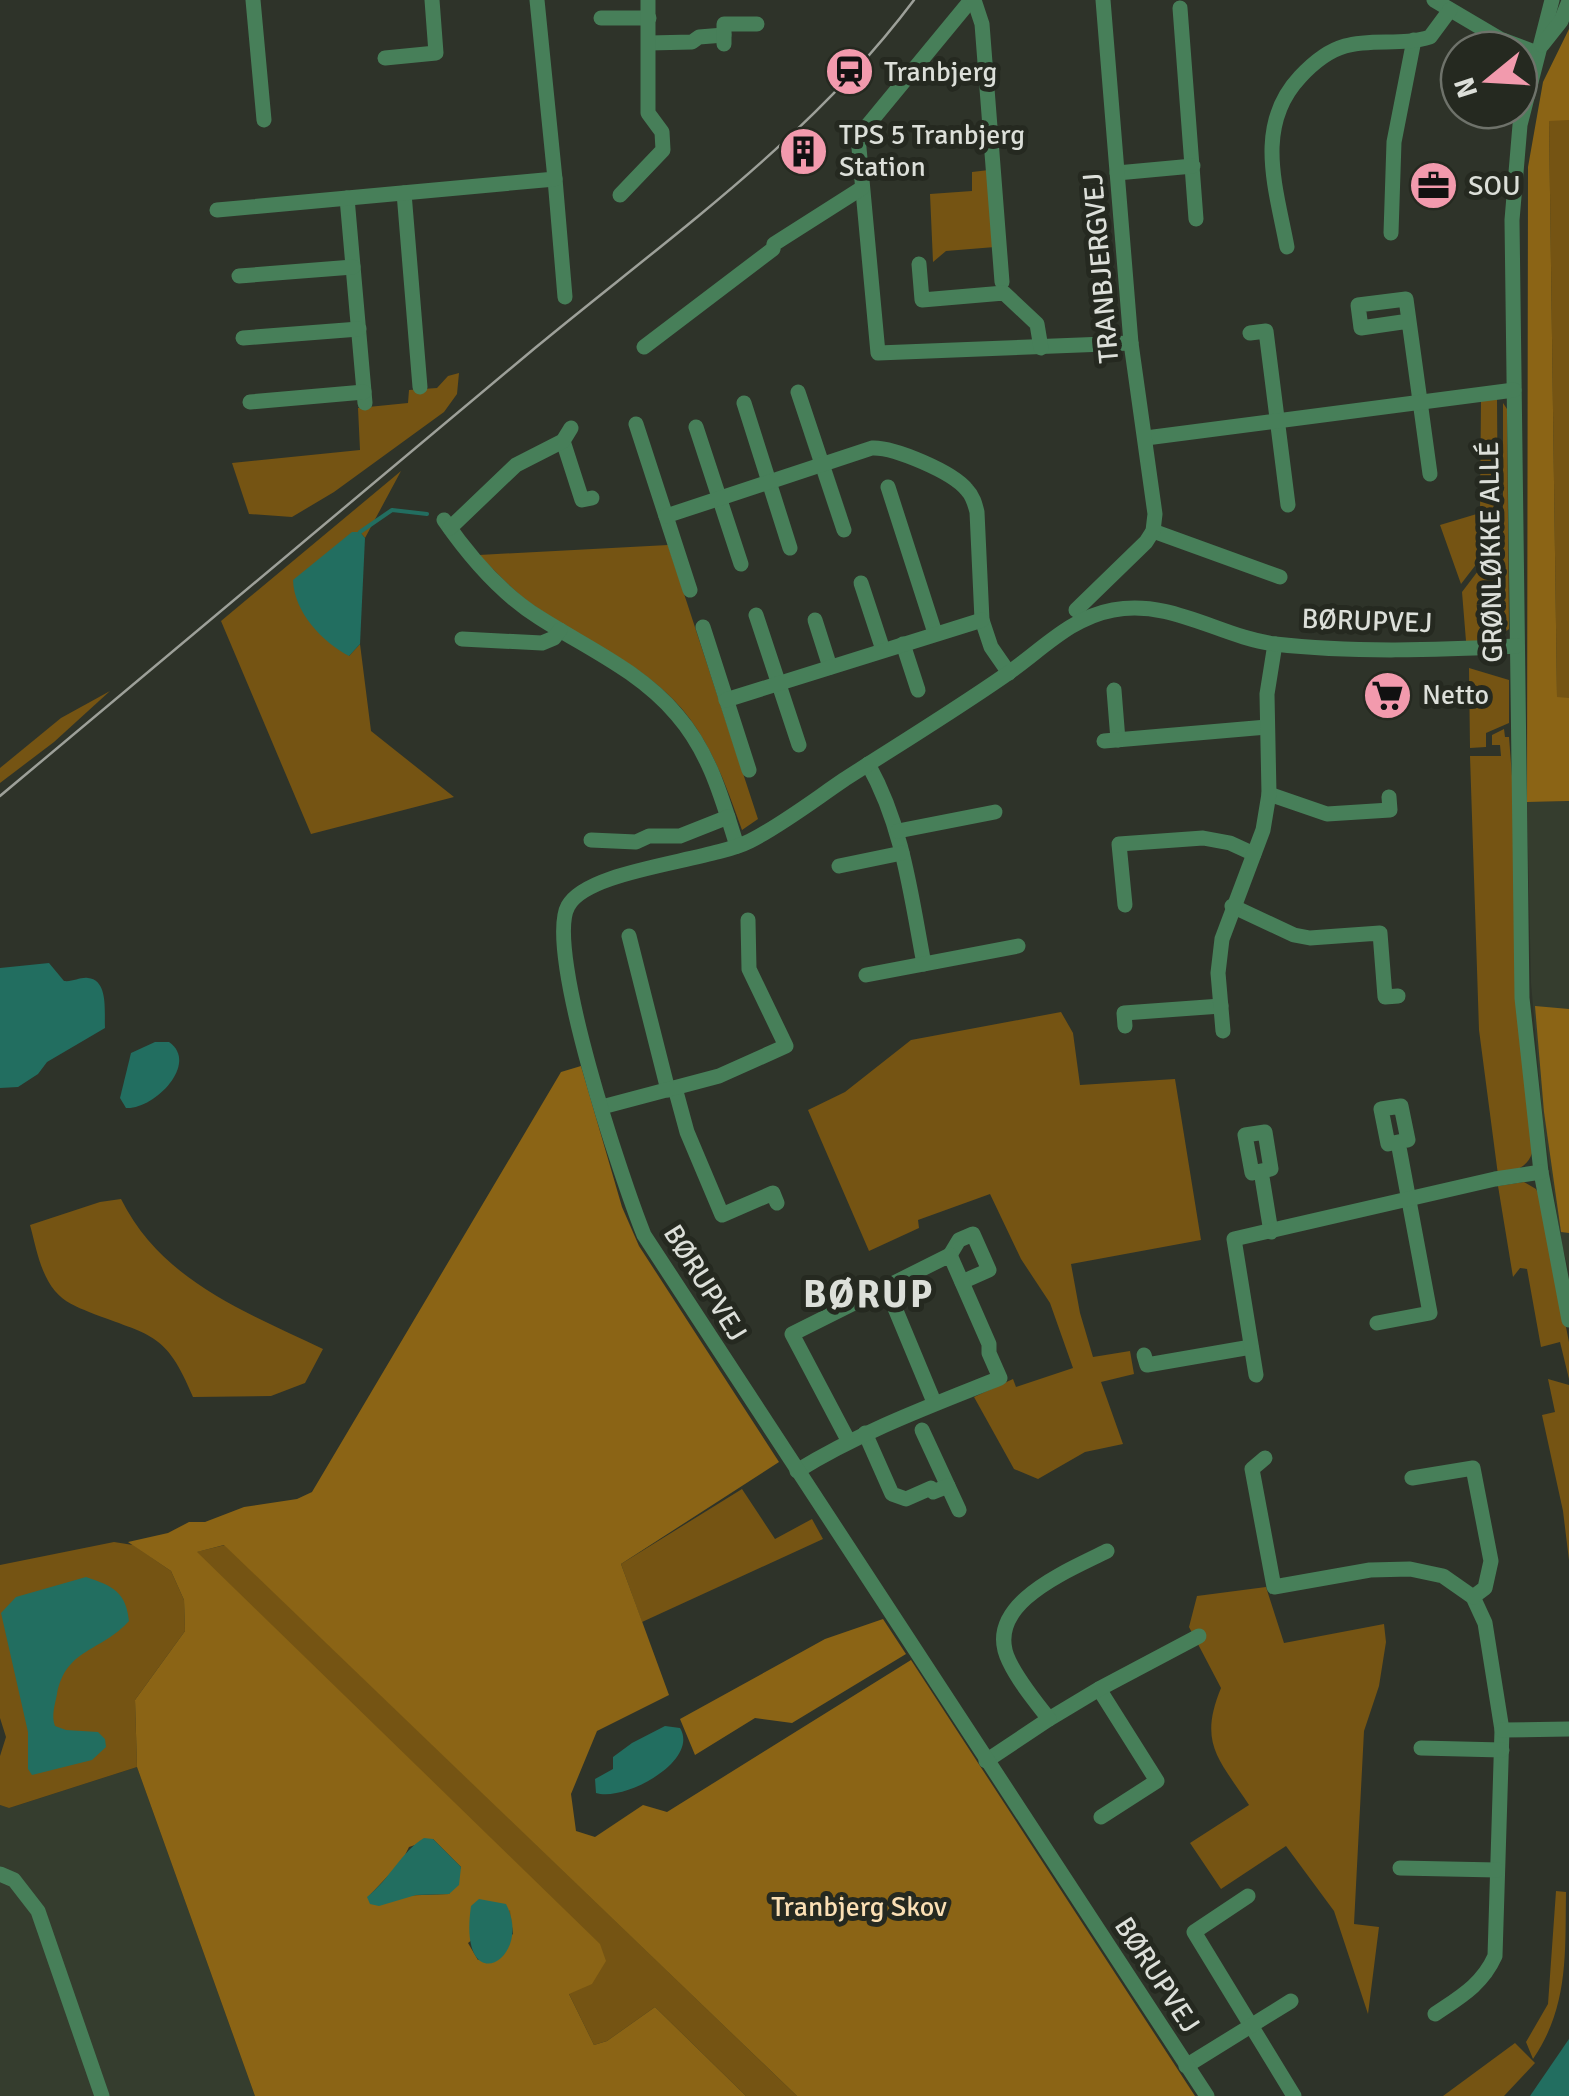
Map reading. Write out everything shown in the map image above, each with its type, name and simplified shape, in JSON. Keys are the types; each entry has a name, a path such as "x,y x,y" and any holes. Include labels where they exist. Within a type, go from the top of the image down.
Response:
{"street":[{"path":"253,0 264,120"},
{"path":"385,58 436,53 432,0"},
{"path":"537,0 565,297"},
{"path":"620,195 627,175 663,150 662,132 648,113 648,0"},
{"path":"1002,282 982,24 972,0 858,137 878,353 1132,344"},
{"name":"TRANBJERGVEJ","path":"1103,0 1132,344 1146,438 1153,531"},
{"path":"1434,0 1484,30"},
{"name":"GRØNLØKKE ALLÉ","path":"1539,46 1552,0"},
{"name":"GRØNLØKKE ALLÉ","path":"1539,50 1561,21 1569,1"},
{"path":"1180,8 1196,219"},
{"path":"1287,247 1270,146 1274,120 1284,98 1307,69 1332,51 1356,44 1414,40 1437,31 1450,10"},
{"path":"601,18 648,18"},
{"path":"649,43 692,42 699,37 724,39 724,24 757,24"},
{"path":"1392,233 1394,142 1414,40"},
{"name":"GRØNLØKKE ALLÉ","path":"1519,130 1515,168 1514,390 1522,998 1541,1172 1569,1320"},
{"path":"1117,172 1192,166"},
{"path":"217,210 556,179"},
{"path":"644,347 788,234 862,188"},
{"path":"404,193 420,387"},
{"path":"250,402 364,398 347,198"},
{"path":"919,264 922,300 1004,293 1037,324 1041,348"},
{"path":"239,276 353,266"},
{"path":"1409,321 1430,474"},
{"path":"243,338 358,329"},
{"path":"1250,333 1266,331 1288,505"},
{"path":"1146,438 1514,390"},
{"path":"798,392 844,530"},
{"path":"744,403 790,548"},
{"path":"636,424 690,590"},
{"path":"696,427 740,564"},
{"path":"592,498 582,500 567,435 516,465 447,524 508,595 633,674 674,711 712,769 737,846"},
{"path":"666,516 822,464 884,448 897,450 968,490 977,512 982,620 992,647 1009,672"},
{"path":"888,487 934,634"},
{"path":"1076,610 1153,531 1280,578"},
{"path":"861,584 883,650"},
{"name":"BØRUPVEJ","path":"1207,2096 644,1234 629,1199 602,1107 565,963 561,929 567,907 582,890 609,879 737,846 1009,672 1074,624 1115,610 1144,608 1172,612 1275,644 1517,646"},
{"path":"756,615 798,745"},
{"path":"815,620 830,666"},
{"path":"726,700 982,620"},
{"path":"703,628 749,770"},
{"path":"462,639 542,642 554,638 560,630"},
{"path":"903,644 918,690"},
{"name":"BØRUPVEJ","path":"1222,1031 1219,955 1232,906 1262,830 1269,794 1266,694 1275,644"},
{"path":"1114,690 1111,740 1267,727"},
{"path":"868,764 898,831 924,964"},
{"path":"1269,794 1326,814 1390,810 1390,797"},
{"path":"898,831 994,812"},
{"path":"591,840 636,842 649,836 680,836 728,817"},
{"path":"1125,905 1119,844 1216,839 1254,854"},
{"path":"840,866 902,853"},
{"path":"1232,906 1310,938 1380,933 1385,997 1398,996"},
{"path":"602,1107 733,1070 786,1046 749,968 748,920"},
{"name":"BØRUPVEJ","path":"628,936 671,1089 722,1215 773,1193 777,1203"},
{"path":"866,975 1018,946"},
{"path":"1125,1026 1124,1013 1221,1006"},
{"path":"1376,1323 1430,1313 1398,1142"},
{"path":"1261,1171 1271,1232"},
{"path":"1256,1375 1234,1239 1541,1172"},
{"name":"BØRUPVEJ","path":"848,1440 792,1334 950,1256 960,1240 973,1234 989,1270 962,1282"},
{"path":"796,1471 848,1440 1000,1378 950,1256"},
{"path":"887,1289 934,1402"},
{"path":"1144,1355 1147,1365 1252,1347"},
{"path":"922,1430 959,1510"},
{"path":"864,1433 892,1494 906,1499 930,1488 933,1492 948,1486"},
{"path":"1265,1458 1252,1468 1274,1587 1370,1570 1410,1569 1443,1576 1473,1597 1484,1623 1502,1730 1494,1956 1476,1986 1435,2014"},
{"path":"1412,1478 1472,1468 1490,1560 1485,1588 1473,1597"},
{"path":"1049,1719 1008,1660 1004,1646 1006,1627 1018,1606 1039,1586 1108,1551"},
{"path":"986,1761 1099,1689 1199,1636"},
{"path":"1099,1689 1158,1781 1101,1817"},
{"path":"1502,1730 1569,1729"},
{"path":"1421,1748 1502,1750"},
{"path":"1400,1868 1498,1870"},
{"path":"0,1874 14,1880 38,1911 102,2096"},
{"name":"BØRUPVEJ","path":"1248,1896 1194,1932 1294,2096"},
{"name":"BØRUPVEJ","path":"1186,2066 1291,2001"}],"shaded area":[{"path":"1549,120 1569,120 1569,698 1557,698"},
{"path":"989,170 995,247 946,251 933,262 930,194 972,191 972,172"},
{"path":"459,373 457,394 444,412 334,492 292,517 249,514 232,463 360,450 358,408 408,403 409,390 437,388 448,376"},
{"path":"1497,399 1498,536 1461,584 1440,525 1480,513 1481,400"},
{"path":"1503,403 1507,409 1509,629 1493,641 1466,641 1462,592 1503,538"},
{"path":"401,471 365,538 360,532 349,656 360,644 371,731 454,797 311,834 221,621"},
{"path":"668,545 758,819 742,830 707,745 675,701 638,670 528,601 479,555"},
{"path":"1469,668 1509,680 1509,723 1486,733 1486,747 1470,748"},
{"path":"110,691 54,742 0,783 0,768 61,718"},
{"path":"1504,729 1505,737 1509,737 1512,776 1532,1153 1523,1166 1498,1175 1479,1030 1470,756 1501,756 1500,745 1492,745 1492,735"},
{"path":"1569,801 1569,1271 1543,1123 1531,983 1527,802"},
{"path":"1061,1012 1073,1033 1080,1085 1175,1079 1201,1240 1071,1264 1093,1357 1130,1351 1134,1374 1101,1382 1123,1444 1085,1452 1038,1479 1014,1469 974,1397 1013,1379 1016,1387 1073,1368 1050,1303 1021,1259 990,1194 918,1220 919,1228 869,1251 808,1110 845,1092 911,1040"},
{"path":"1524,1182 1536,1189 1540,1197 1569,1342 1569,1379 1560,1342 1541,1347 1527,1269 1520,1268 1513,1277 1498,1186"},
{"path":"121,1199 138,1227 182,1272 235,1306 323,1349 305,1383 271,1396 193,1397 174,1359 154,1339 59,1295 42,1268 30,1225"},
{"path":"1548,1379 1569,1385 1569,1560 1563,1511 1542,1415 1555,1412"},
{"path":"742,1489 775,1539 812,1519 823,1539 642,1622 621,1564"},
{"path":"114,1542 133,1545 171,1571 184,1600 185,1631 135,1700 137,1767 9,1808 0,1805 0,1756 6,1737 0,1718 0,1565"},
{"path":"225,1545 797,2096 746,2096 655,2007 607,2041 594,2045 569,1994 196,1552"},
{"path":"1266,1587 1284,1643 1384,1624 1386,1642 1379,1686 1364,1731 1354,1924 1379,1927 1368,2014 1334,1911 1286,1846 1221,1889 1190,1843 1249,1805 1221,1763 1212,1738 1211,1723 1221,1688 1189,1627 1197,1596"},
{"path":"137,1767 255,2096 0,2096 0,1805 9,1808"},
{"path":"1556,1891 1566,1892 1563,1979 1553,2019 1533,2059 1526,2042 1548,2004"},
{"path":"1515,2043 1535,2063 1504,2096 1443,2096"}],"green space":[{"path":"1569,29 1569,120 1549,121 1557,697 1569,698 1569,801 1527,802 1528,167 1535,130 1539,130 1543,82"},
{"path":"1535,1006 1569,1009 1569,1233 1561,1232 1544,1112"},
{"name":"Tranbjerg Skov","path":"581,1066 622,1207 639,1246 779,1462 621,1564 669,1695 597,1731 571,1794 576,1831 595,1837 643,1805 667,1812 911,1660 1195,2096 797,2096 224,1545 197,1552 600,1944 606,1961 592,1984 569,1994 594,2045 607,2041 655,2007 746,2096 255,2096 137,1767 135,1700 185,1631 184,1600 171,1571 128,1542 168,1533 189,1522 205,1522 244,1507 297,1499 312,1492 561,1072","holes":["433,1839 461,1867 449,1894 368,1897 402,1861 409,1847","510,1910 513,1934 478,1960 468,1943"]},
{"path":"883,1619 906,1654 792,1723 755,1718 695,1755 680,1719 825,1639"}],"water":[{"path":"352,532 360,532 365,538 360,644 349,656 311,625 298,603 293,580"},
{"path":"49,963 64,981 95,980 104,998 105,1028 47,1062 38,1074 18,1087 0,1088 0,968"},
{"path":"155,1042 169,1042 177,1051 176,1073 160,1094 137,1107 126,1108 120,1098 131,1053"},
{"path":"86,1577 117,1591 129,1621 68,1668 57,1694 53,1718 55,1726 66,1730 98,1732 106,1747 92,1760 32,1775 28,1769 28,1732 1,1613 16,1597"},
{"path":"665,1726 680,1728 683,1741 670,1765 640,1785 608,1794 596,1793 595,1779 613,1769 613,1757"},
{"path":"424,1838 433,1839 461,1867 459,1885 449,1894 416,1895 379,1906 370,1904 367,1897"},
{"path":"479,1899 506,1904 512,1924 511,1942 504,1955 494,1962 484,1963 475,1954 470,1936 471,1906"},
{"path":"1569,2039 1569,2096 1530,2096"}],"waterway":[{"path":"360,532 392,510 427,514"}],"tram line":[{"path":"0,796 735,185 830,98 914,0"}],"place":[{"name":"Tranbjerg","path":"849,72"},
{"name":"TPS 5 Tranbjerg Station","path":"804,151"},
{"name":"SOU","path":"1433,186"},
{"name":"Netto","path":"1387,695"}],"district":[{"name":"BØRUP","path":"869,1294"}]}
